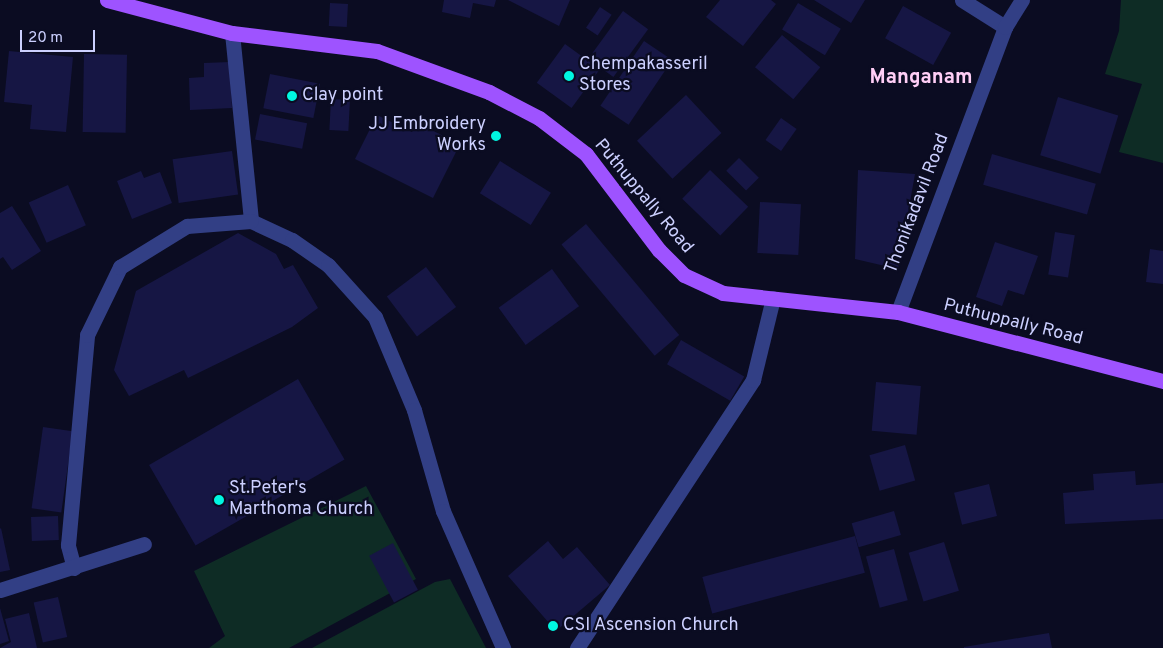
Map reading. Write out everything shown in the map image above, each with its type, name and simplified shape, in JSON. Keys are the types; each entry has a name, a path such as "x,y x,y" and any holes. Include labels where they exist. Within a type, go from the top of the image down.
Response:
{"main road":[{"name":"Puthuppally Road","path":"107,0 232,34 377,52 489,92 539,118 586,154 659,250 684,275 723,293 898,312 1163,381"}],"street":[{"path":"962,0 1005,27"},
{"name":"Thonikadavil Road","path":"898,312 1005,27 1022,0"},
{"path":"232,34 251,220"},
{"path":"74,568 68,545 87,334 120,267 186,226 251,220 292,240 328,265 375,317 414,410 443,511 502,648"},
{"path":"577,648 754,380 773,298"},
{"path":"0,590 74,568 144,544"}],"green space":[{"path":"1121,0 1163,0 1163,163 1119,152 1142,84 1105,74 1119,31"},
{"path":"366,486 416,579 289,648 209,648 225,636 194,571"},
{"path":"450,579 486,648 312,648 435,582"}],"building":[{"path":"444,0 496,0 494,7 473,3 470,18 442,12"},
{"path":"508,0 570,0 559,26"},
{"path":"720,0 771,0 776,4 743,46 706,17"},
{"path":"814,0 865,0 851,23"},
{"path":"330,3 348,4 347,27 329,26"},
{"path":"798,3 841,29 825,55 782,30"},
{"path":"903,6 951,33 933,65 885,38"},
{"path":"600,7 612,15 598,36 586,28"},
{"path":"623,11 648,29 613,77 588,59"},
{"path":"782,35 820,67 793,99 755,67"},
{"path":"644,41 672,60 629,125 600,106"},
{"name":"Chempakasseril Stores","path":"565,44 600,69 572,108 537,83"},
{"path":"9,51 73,57 66,132 30,129 32,105 4,102"},
{"path":"84,54 127,55 126,133 83,132"},
{"path":"230,62 232,108 190,110 189,78 204,77 204,63"},
{"name":"Clay point","path":"270,74 320,84 313,118 263,108"},
{"path":"686,95 721,133 672,179 637,141"},
{"path":"1058,97 1118,115 1100,174 1040,155"},
{"path":"331,99 350,100 348,131 329,130"},
{"path":"260,114 307,123 302,149 255,140"},
{"path":"377,115 412,132 417,123 460,144 433,198 355,159"},
{"path":"781,118 797,129 781,151 766,140"},
{"path":"232,151 238,195 179,203 173,159"},
{"path":"992,154 1096,184 1087,215 983,185"},
{"path":"739,158 759,178 746,191 726,171"},
{"path":"500,161 551,193 531,225 480,193"},
{"path":"710,170 748,207 720,236 682,199"},
{"path":"858,170 915,174 898,269 855,259"},
{"path":"141,171 144,178 160,172 172,203 132,219 117,181"},
{"path":"68,185 86,225 47,243 29,202"},
{"path":"760,202 801,204 798,255 757,253"},
{"path":"12,206 41,251 12,270 3,257 0,259 0,213"},
{"path":"586,224 679,335 655,356 561,245"},
{"path":"1055,232 1075,235 1068,278 1048,274"},
{"path":"238,233 276,254 284,269 293,265 318,308 292,327 188,378 184,370 129,396 114,370 136,291"},
{"path":"995,242 1038,256 1024,295 1008,290 1002,306 976,297"},
{"path":"1150,249 1163,251 1163,284 1146,282"},
{"path":"426,267 456,307 417,336 387,296"},
{"path":"552,269 579,306 526,345 499,308"},
{"path":"681,340 744,376 730,401 667,364"},
{"name":"St.Peter's Marthoma Church","path":"298,379 345,460 196,546 149,465"},
{"path":"876,382 921,386 917,435 872,431"},
{"path":"43,427 73,431 61,512 32,508"},
{"path":"905,445 915,481 880,491 869,455"},
{"path":"1135,471 1136,485 1163,483 1163,519 1065,524 1063,493 1094,490 1093,474"},
{"path":"989,484 997,516 962,525 954,493"},
{"path":"894,511 901,535 859,547 852,523"},
{"path":"58,516 59,540 32,541 31,517"},
{"path":"0,529 10,570 0,572"},
{"path":"855,536 865,573 712,614 702,577"},
{"path":"548,541 563,559 577,547 610,585 556,631 508,576"},
{"path":"944,542 959,591 924,602 909,553"},
{"path":"393,543 418,590 394,602 369,556"},
{"path":"894,549 908,600 880,608 866,557"},
{"path":"58,597 67,637 43,643 34,603"},
{"path":"0,608 9,641 0,644"},
{"path":"29,613 37,648 0,648 11,642 5,619"},
{"path":"1049,633 1052,648 964,648 964,647"}],"place":[{"name":"Chempakasseril Stores","path":"569,76"},
{"name":"Clay point","path":"292,96"},
{"name":"JJ Embroidery Works","path":"496,136"},
{"name":"St.Peter's Marthoma Church","path":"219,500"},
{"name":"CSI Ascension Church","path":"553,626"}],"district":[{"name":"Manganam","path":"921,78"}]}
